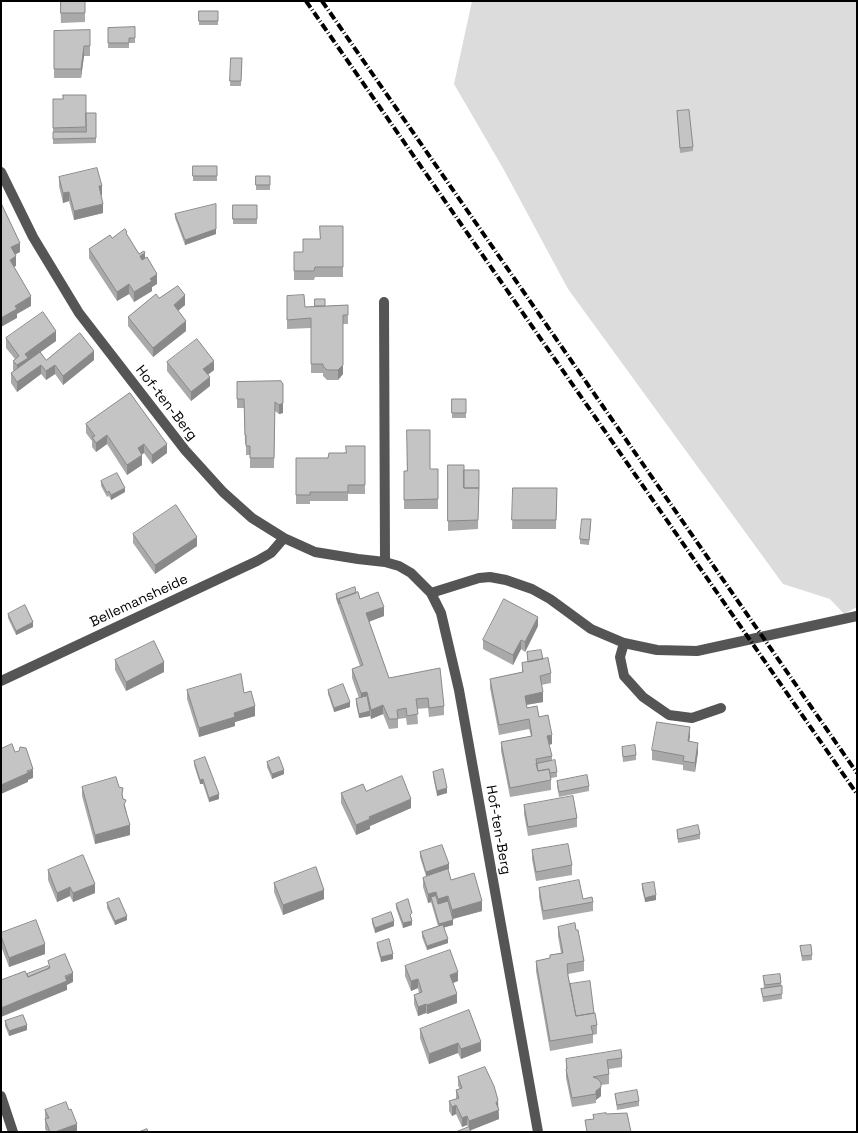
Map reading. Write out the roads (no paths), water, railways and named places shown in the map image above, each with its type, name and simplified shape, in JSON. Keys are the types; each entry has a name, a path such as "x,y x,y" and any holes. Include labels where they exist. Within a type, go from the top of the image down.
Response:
{"street":[{"name":"Hof-ten-Berg","path":"1,172 33,237 79,314 186,450 223,492 252,518 284,538 315,552 385,562 399,566 411,573 431,593 441,613 459,690 538,1132"},
{"path":"384,302 385,562"},
{"name":"Bellemansheide","path":"1,681 257,561 271,553 284,538"},
{"path":"431,593 479,578 506,580 550,599 591,629 624,642 657,650 697,651 857,616"},
{"path":"624,642 620,657 624,676 643,697 669,715 692,718 721,708"},
{"path":"1,1096 13,1132"}],"railway":[{"path":"306,1 857,794"},
{"path":"322,1 857,773"}]}
